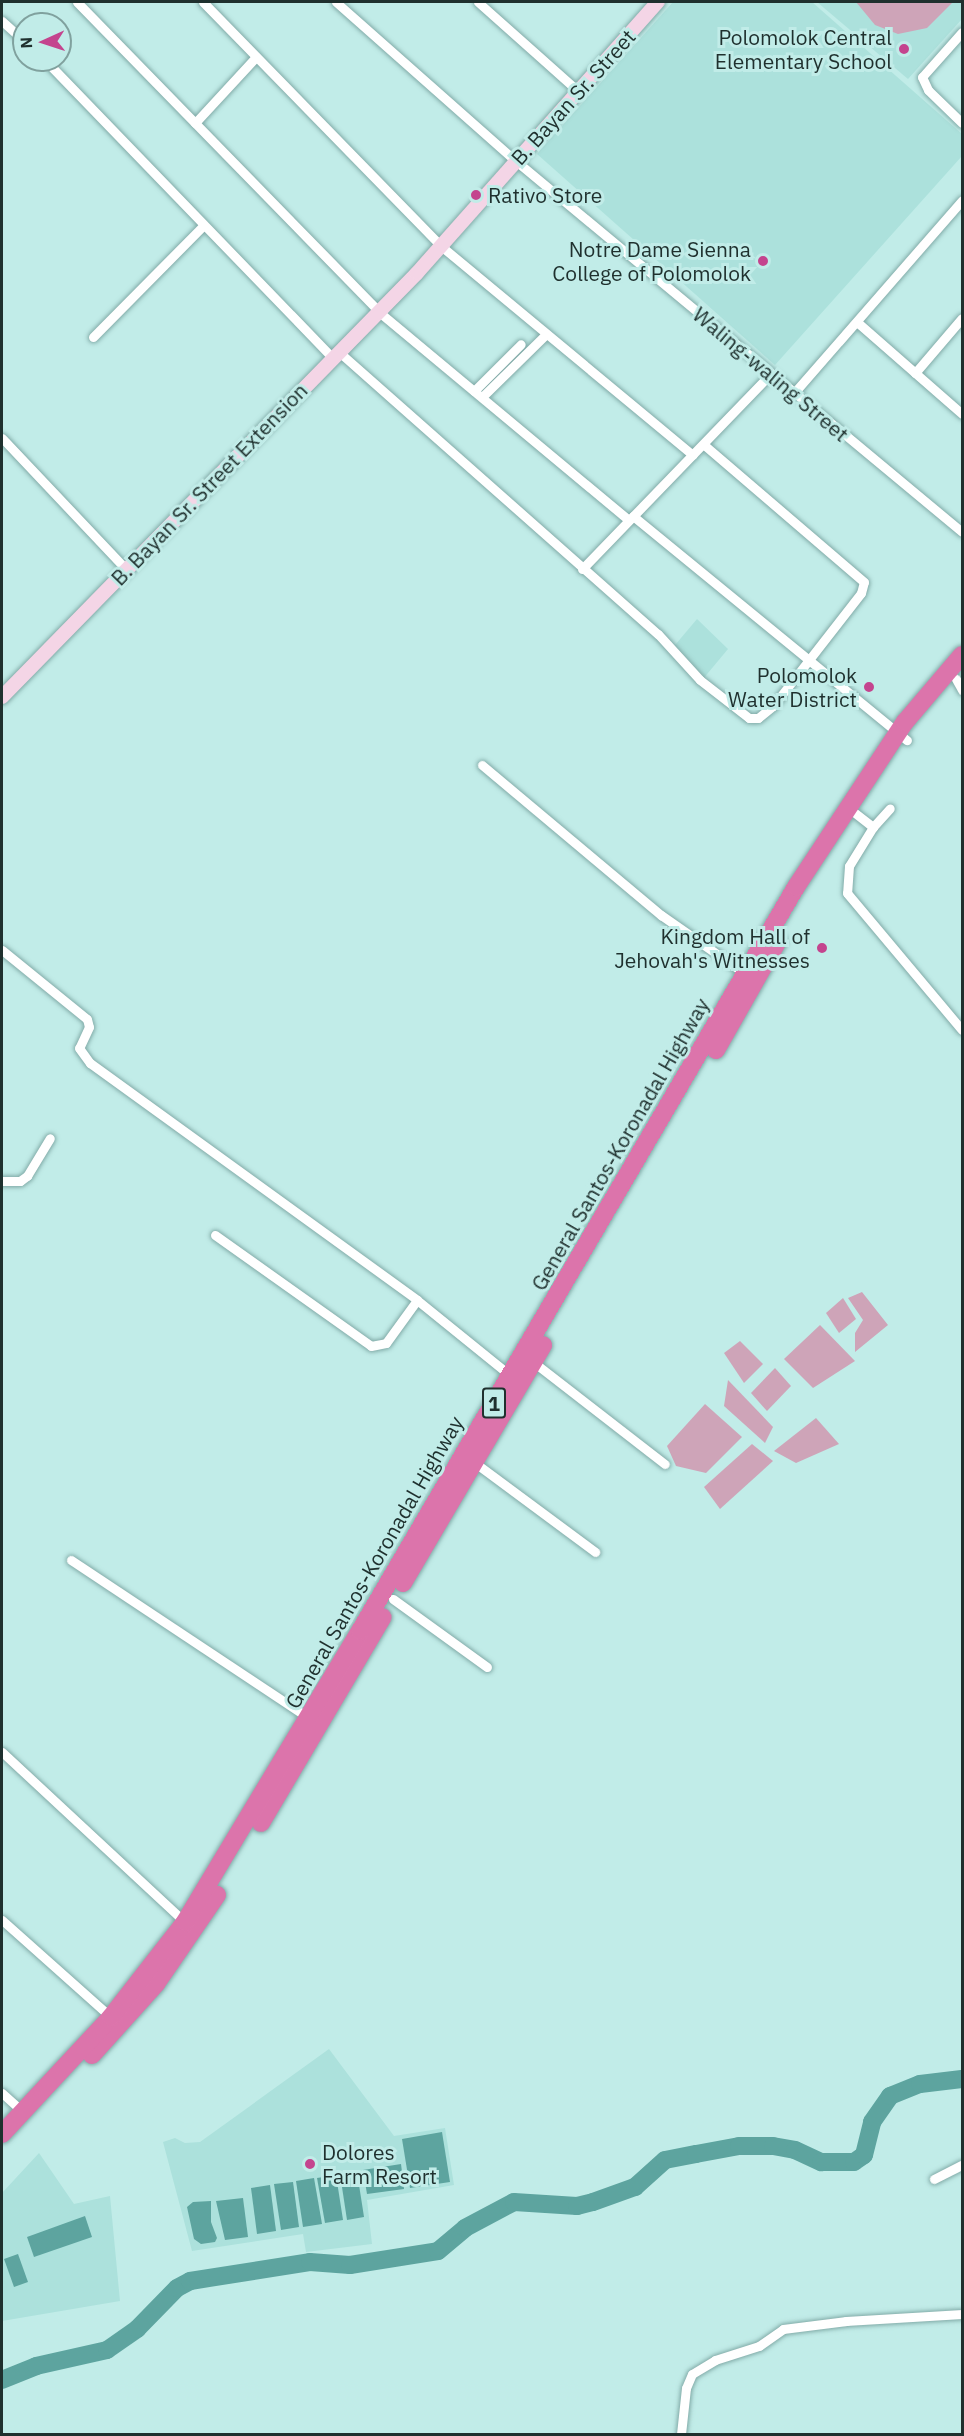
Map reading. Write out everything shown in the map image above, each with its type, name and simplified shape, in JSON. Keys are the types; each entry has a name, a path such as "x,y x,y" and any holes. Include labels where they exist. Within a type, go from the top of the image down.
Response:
{"highway":[{"name":"General Santos-Koronadal Highway","path":"528,1359 744,973 835,824 963,655"},
{"name":"General Santos-Koronadal Highway","path":"2,2149 115,2021 226,1868 309,1718 516,1379 902,736 960,680"},
{"name":"General Santos-Koronadal Highway","path":"2,2134 22,2111 156,1984 393,1599 474,1462 516,1379"}],"street":[{"path":"77,2 379,312 902,736"},
{"path":"203,2 441,246 693,455"},
{"name":"Waling-waling Street","path":"336,2 516,161 793,394 963,532"},
{"path":"478,2 578,91"},
{"name":"B. Bayan Sr. Street","path":"417,273 658,2"},
{"path":"963,32 922,77 927,90 963,123"},
{"path":"195,123 256,57"},
{"path":"56,72 203,226 336,355 658,634 700,680 749,718 765,715 861,593 864,582 704,445"},
{"path":"793,394 963,200"},
{"path":"93,338 203,226"},
{"name":"B. Bayan Sr. Street Extension","path":"2,697 417,273"},
{"path":"915,373 963,318"},
{"path":"858,322 963,414"},
{"path":"478,394 546,334"},
{"path":"478,394 521,344"},
{"path":"582,569 770,374"},
{"path":"2,438 126,569"},
{"path":"482,765 661,915 744,973"},
{"path":"890,808 873,827 849,866 847,893 963,1030"},
{"path":"855,813 873,827"},
{"path":"2,950 87,1019 89,1027 79,1048 90,1063 417,1300 516,1379"},
{"path":"2,1181 20,1181 27,1176 51,1138"},
{"path":"215,1235 371,1346 386,1343 417,1300"},
{"path":"528,1359 664,1464"},
{"path":"474,1462 595,1552"},
{"path":"71,1560 309,1718"},
{"path":"393,1599 487,1667"},
{"path":"2,1752 185,1922"},
{"path":"2,1920 115,2021"},
{"path":"2,2093 22,2111"},
{"path":"934,2179 963,2165"},
{"path":"681,2434 686,2388 692,2374 715,2360 759,2346 783,2329 846,2321 963,2314"}],"shaded area":[{"name":"Notre Dame Sienna College of Polomolok","path":"673,2 812,2 962,134 962,156 775,365 537,154"},
{"name":"Polomolok Central Elementary School","path":"817,2 962,2 962,19 908,79"},
{"path":"856,2 953,2 927,28 898,34 875,25"},
{"path":"697,619 728,649 703,679 670,651"},
{"path":"862,1292 888,1325 855,1352 855,1333 863,1320 848,1298"},
{"path":"843,1298 856,1319 839,1333 826,1313"},
{"path":"820,1325 855,1361 813,1388 784,1359"},
{"path":"740,1341 763,1364 744,1383 724,1353"},
{"path":"775,1368 791,1386 767,1411 751,1393"},
{"path":"728,1380 773,1427 765,1443 724,1406"},
{"path":"705,1404 742,1437 706,1473 676,1466 667,1446"},
{"path":"816,1418 839,1444 796,1463 774,1451"},
{"path":"752,1444 773,1461 720,1509 704,1487"},
{"name":"Dolores Farm Resort","path":"329,2049 394,2136 445,2128 454,2185 367,2200 372,2244 306,2252 303,2234 192,2251 163,2142 175,2138 185,2143 200,2142"},
{"path":"442,2132 450,2182 410,2188 402,2139"},
{"path":"39,2153 74,2204 110,2196 120,2301 2,2321 2,2193"},
{"path":"401,2164 404,2189 367,2194 363,2170"},
{"path":"357,2172 364,2217 347,2220 340,2174"},
{"path":"336,2175 343,2220 325,2223 317,2178"},
{"path":"314,2178 322,2224 303,2227 296,2181"},
{"path":"293,2182 299,2227 281,2230 274,2184"},
{"path":"270,2185 276,2231 257,2234 251,2188"},
{"path":"243,2198 248,2237 225,2240 216,2201"},
{"path":"211,2201 211,2222 217,2238 215,2242 201,2244 194,2239 187,2207 193,2202"},
{"path":"85,2216 92,2237 34,2257 27,2237"},
{"path":"18,2254 28,2282 14,2287 4,2259"}],"waterway":[{"path":"2,2380 36,2366 107,2350 137,2329 177,2288 190,2281 310,2262 350,2265 438,2251 465,2228 514,2202 577,2206 635,2187 665,2160 739,2146 773,2146 795,2150 821,2162 854,2162 864,2155 872,2122 890,2096 920,2084 962,2079"}],"place":[{"name":"Polomolok Central Elementary School","path":"904,49"},
{"name":"Rativo Store","path":"476,195"},
{"name":"Notre Dame Sienna College of Polomolok","path":"763,261"},
{"name":"Polomolok Water District","path":"869,687"},
{"name":"Kingdom Hall of Jehovah's Witnesses","path":"822,948"},
{"name":"Dolores Farm Resort","path":"310,2164"}]}
